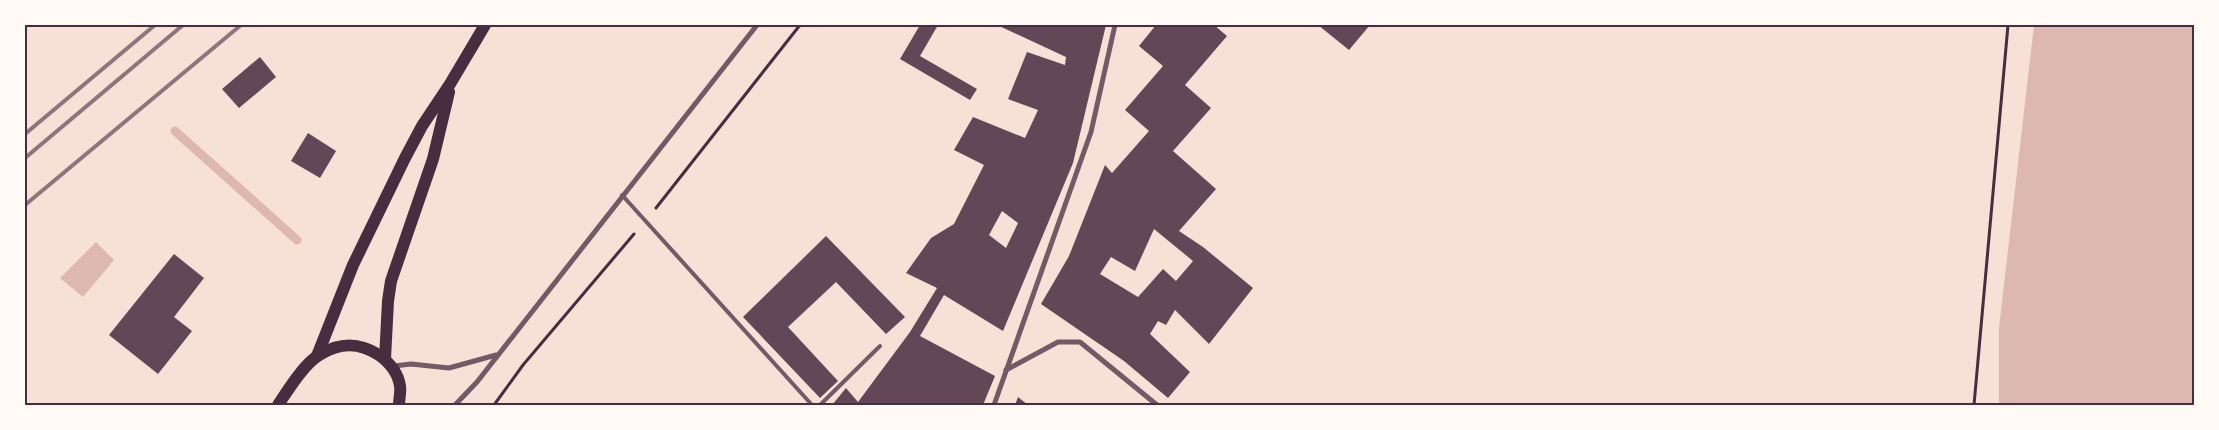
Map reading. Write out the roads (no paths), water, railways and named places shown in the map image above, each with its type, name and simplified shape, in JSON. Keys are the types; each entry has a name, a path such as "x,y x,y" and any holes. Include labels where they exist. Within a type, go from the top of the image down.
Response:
{"main road":[{"path":"278,405 299,376 317,356 353,265 377,213 422,126 450,84 485,25"},
{"path":"388,363 388,301 391,281 433,159 450,84"},
{"path":"317,356 337,346 354,344 370,349 388,363 400,387 399,405"}],"street":[{"path":"455,405 477,382 496,355 757,25"},
{"path":"994,405 1091,132 1115,25"},
{"path":"1006,370 1058,342 1080,342 1157,405"},
{"path":"388,363 449,368 496,355"}],"lane":[{"path":"622,195 812,405"},
{"path":"820,405 880,346"}],"waterway":[{"path":"175,131 297,240"}],"railway":[{"path":"25,134 155,25"},
{"path":"25,158 183,25"},
{"path":"25,205 241,25"}]}
